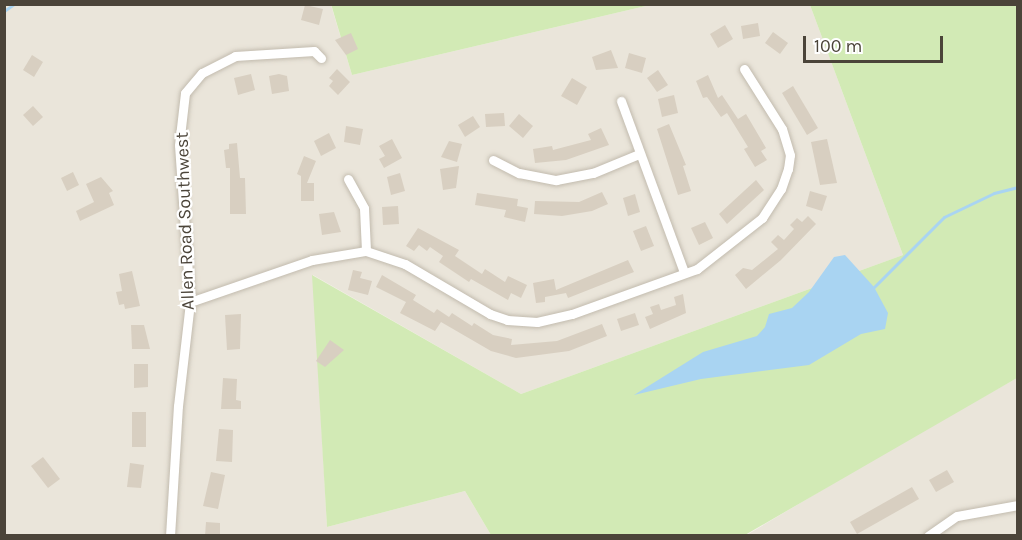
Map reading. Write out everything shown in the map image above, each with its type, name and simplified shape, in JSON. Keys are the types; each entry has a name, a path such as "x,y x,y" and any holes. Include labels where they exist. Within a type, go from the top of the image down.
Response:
{"street":[{"name":"Allen Road Southwest","path":"170,536 178,406 190,302 179,145 185,93 202,73 235,56 314,51 321,58"},
{"path":"190,302 312,260 366,251 405,264 490,314 520,321 572,314 684,272 713,259 762,218 781,189 788,169 790,155 782,129 744,69"},
{"path":"621,101 684,272"},
{"path":"493,160 519,173 555,180 593,173 639,154"},
{"path":"348,179 364,208 366,251"},
{"path":"928,536 957,516 1017,505"}],"shaded area":[{"path":"4,5 331,5 352,75 650,5 810,5 903,255 521,394 313,275 327,527 465,491 491,535 5,535"},
{"path":"1017,378 1017,535 745,536 906,440"}],"green space":[{"path":"331,4 650,5 352,75"},
{"path":"810,5 1017,5 1017,378 745,535 491,535 465,491 327,527 312,275 521,394 903,255"}],"water":[{"path":"845,255 874,287 888,313 885,329 861,334 809,365 701,379 634,395 703,352 757,336 765,327 769,314 792,308 809,292 834,257"}],"building":[{"path":"305,5 323,9 319,25 301,20"},
{"path":"758,23 760,36 743,39 741,26"},
{"path":"725,25 733,39 718,48 710,34"},
{"path":"773,32 788,43 780,54 765,43"},
{"path":"351,33 358,49 346,55 335,40"},
{"path":"611,50 618,68 596,70 592,57"},
{"path":"629,53 646,58 642,73 625,68"},
{"path":"32,55 43,62 34,77 23,70"},
{"path":"337,69 350,82 338,95 329,86 333,81 329,78"},
{"path":"658,70 668,85 657,92 647,78"},
{"path":"251,74 255,90 238,95 234,78"},
{"path":"279,74 287,76 289,91 272,94 269,76"},
{"path":"708,75 718,98 722,95 738,119 746,114 766,148 761,151 767,160 755,167 744,149 748,147 727,113 721,117 707,97 703,98 696,81"},
{"path":"572,78 587,87 577,105 561,96"},
{"path":"793,86 818,128 807,135 782,93"},
{"path":"674,95 678,113 662,117 658,99"},
{"path":"33,106 43,117 33,126 23,115"},
{"path":"504,113 505,126 486,127 485,114"},
{"path":"519,114 533,126 523,138 509,126"},
{"path":"473,116 480,127 465,137 458,125"},
{"path":"669,124 686,165 683,166 691,191 678,195 657,129"},
{"path":"346,126 363,129 360,145 344,142"},
{"path":"601,128 609,145 566,160 535,163 533,149 552,146 553,150 591,140 588,134"},
{"path":"329,133 336,148 321,156 314,141"},
{"path":"392,139 402,158 384,168 379,159 385,156 379,146"},
{"path":"827,139 837,183 820,185 811,142"},
{"path":"449,141 462,144 457,162 441,157"},
{"path":"237,143 240,178 245,178 246,214 230,214 230,168 226,168 224,150 229,149 229,144"},
{"path":"304,156 316,161 307,183 314,183 314,201 301,201 301,176 297,174"},
{"path":"459,166 456,188 443,190 440,169"},
{"path":"73,172 79,185 67,191 61,178"},
{"path":"400,173 405,191 391,195 387,177"},
{"path":"101,177 113,191 109,193 114,205 80,221 76,211 94,202 86,184"},
{"path":"756,180 764,190 727,224 719,214"},
{"path":"810,191 827,196 822,211 806,206"},
{"path":"602,192 608,204 592,211 562,216 534,214 535,201 579,202"},
{"path":"477,193 518,199 517,206 528,208 525,222 504,217 506,210 475,205"},
{"path":"635,194 640,212 628,216 623,198"},
{"path":"398,206 399,224 383,225 382,207"},
{"path":"334,212 341,232 322,235 319,214"},
{"path":"808,216 816,224 781,260 746,289 735,275 743,268 752,270 778,249 771,242 778,235 784,240 794,229 790,225 797,218 802,222"},
{"path":"705,222 713,238 699,245 691,228"},
{"path":"646,226 654,246 641,251 633,231"},
{"path":"418,228 459,250 455,256 482,274 485,269 505,282 508,276 527,285 521,298 511,293 508,300 471,279 469,282 439,262 443,256 430,247 427,251 419,245 414,251 406,246"},
{"path":"628,260 634,272 568,298 566,293 545,297 545,302 536,303 533,283 554,279 556,290"},
{"path":"353,270 362,272 360,278 372,281 368,295 348,290"},
{"path":"132,271 140,306 125,309 124,304 119,305 116,292 122,291 119,274"},
{"path":"382,275 416,295 413,300 434,313 437,309 449,317 452,313 472,326 474,323 493,335 512,339 511,345 557,341 602,324 607,336 569,351 516,358 491,351 441,322 435,331 400,313 406,302 376,287"},
{"path":"683,294 686,313 650,329 645,317 653,314 650,307 659,304 661,310 676,305 674,297"},
{"path":"635,313 639,325 621,331 617,319"},
{"path":"241,314 240,349 227,350 225,315"},
{"path":"131,325 144,325 150,349 132,349"},
{"path":"330,340 344,350 325,367 316,361"},
{"path":"134,364 148,364 148,387 134,388"},
{"path":"223,378 237,379 236,400 241,401 241,409 221,409"},
{"path":"132,412 146,412 146,447 132,447"},
{"path":"219,429 233,430 232,462 216,461"},
{"path":"43,457 60,479 48,488 31,466"},
{"path":"130,463 144,465 141,488 127,487"},
{"path":"947,470 954,482 936,492 929,480"},
{"path":"211,472 225,475 218,509 203,506"},
{"path":"912,487 919,499 857,534 850,522"},
{"path":"206,522 220,523 220,536 205,536"}],"waterway":[{"path":"4,11 14,4"},
{"path":"874,287 944,217 994,193 1018,187"}]}
